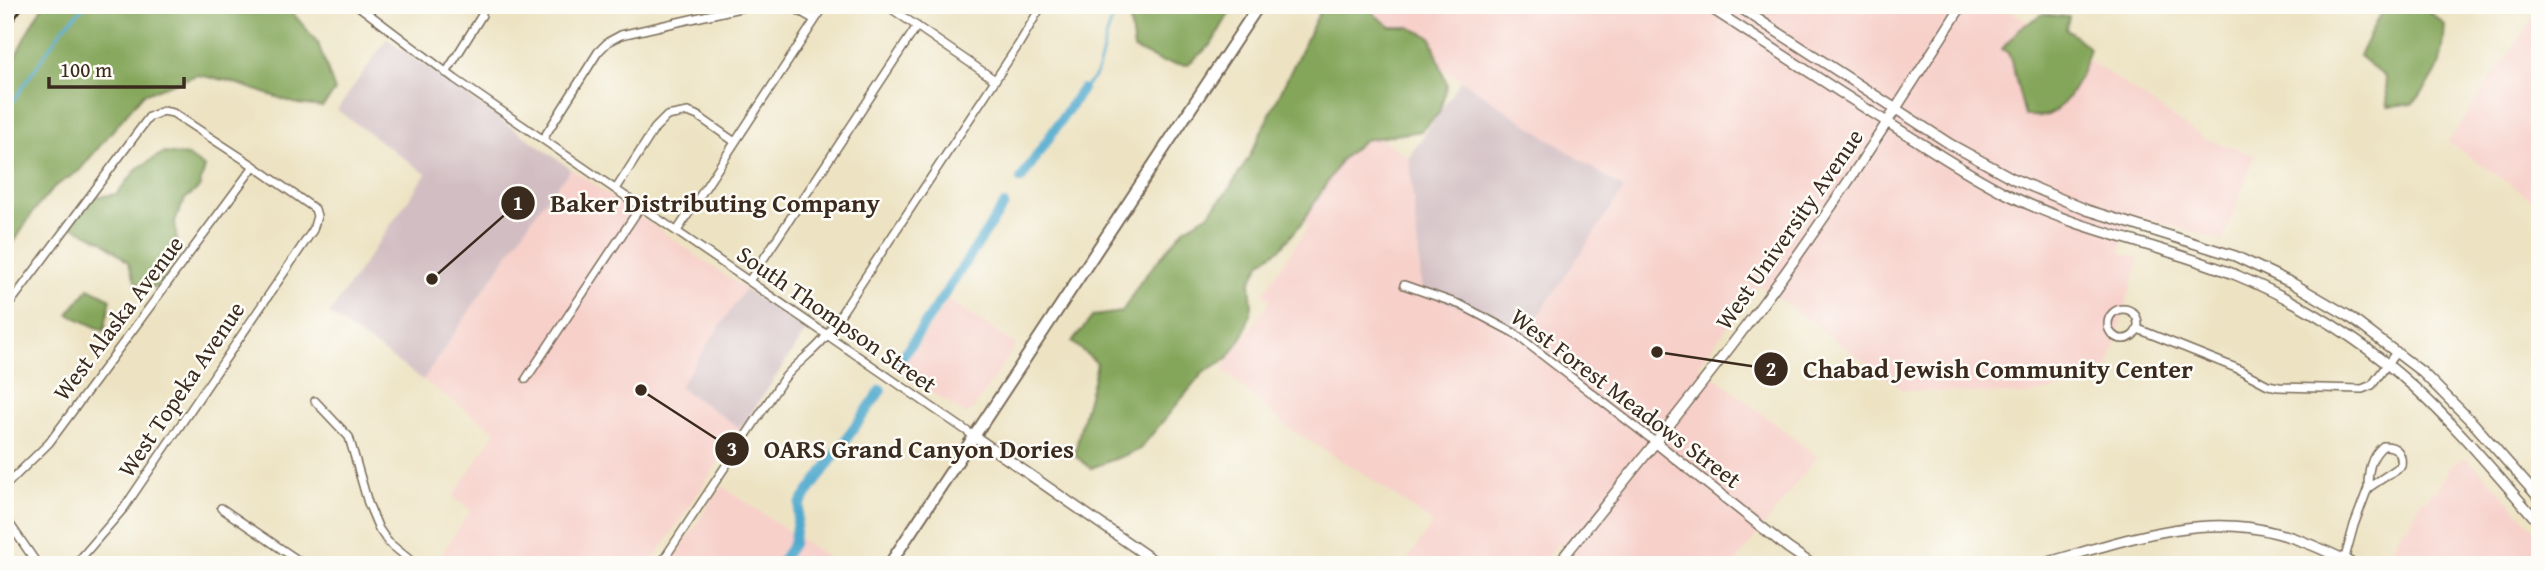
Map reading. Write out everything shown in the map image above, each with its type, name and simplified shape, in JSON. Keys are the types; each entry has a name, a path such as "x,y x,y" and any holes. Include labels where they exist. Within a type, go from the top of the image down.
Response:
{"main road":[{"path":"889,565 1259,5"}],"street":[{"path":"446,73 482,15 482,5"},
{"path":"543,139 598,52 608,42 621,35 753,5"},
{"path":"789,5 815,20"},
{"path":"677,231 825,5"},
{"path":"886,5 995,80"},
{"path":"660,565 786,375 819,346 827,335 1042,5"},
{"path":"1706,5 1969,173 2025,203 2092,230 2204,263 2264,288 2323,320 2388,365 2434,406 2540,524"},
{"path":"1736,5 1950,144 2033,188 2094,213 2217,250 2273,273 2347,315 2397,351 2445,394 2540,499"},
{"name":"West University Avenue","path":"1557,565 1762,305 1887,122 1962,5"},
{"name":"South Thompson Street","path":"363,7 446,73 1160,565"},
{"path":"748,281 917,26"},
{"path":"5,310 149,117 163,111 173,113 254,166"},
{"path":"616,189 655,128 667,116 688,112 735,142"},
{"name":"West Topeka Avenue","path":"75,565 124,508 313,230 317,216 311,204 254,166"},
{"name":"West Alaska Avenue","path":"5,486 49,443 254,166"},
{"path":"526,379 641,206"},
{"name":"West Forest Meadows Street","path":"1404,285 1461,305 1514,332 1812,565"},
{"path":"2125,309 2136,317 2138,329 2130,338 2120,339 2111,333 2108,323 2112,314 2125,309"},
{"path":"2138,329 2236,368 2268,385 2279,387 2362,388 2372,384 2397,351"},
{"path":"315,401 349,437 368,503 379,529 388,542 416,565"},
{"path":"2344,562 2368,488 2368,471 2375,454 2384,446 2394,447 2400,453 2401,466 2368,488"},
{"path":"221,508 305,565"},
{"path":"5,517 38,565"},
{"path":"2038,565 2171,530 2215,526 2275,533 2356,565"},
{"path":"2531,565 2540,557"}],"shaded area":[{"path":"1349,5 2001,5 2205,139 2255,155 2223,241 2132,214 2120,252 2139,258 2108,369 2101,380 2028,395 1903,390 1759,284 1699,365 1817,456 1734,565 1586,565 1558,544 1541,565 1404,565 1433,523 1364,474 1290,429 1222,369 1271,300 1263,294 1309,225 1290,212 1348,118 1409,157 1420,276 1624,190"},
{"path":"2540,8 2540,205 2448,142"},
{"path":"387,39 571,169 540,207 423,380 329,314 426,174 337,110"},
{"path":"1461,80 1624,189 1523,339 1482,315 1422,292 1409,157"},
{"path":"571,169 745,289 680,387 741,429 650,565 440,565 436,563 471,510 453,497 496,431 423,380 540,207"},
{"path":"745,289 806,331 741,429 679,387"},
{"path":"948,300 1016,345 972,411 965,414 900,371"},
{"path":"2466,458 2489,479 2540,536 2540,557 2530,565 2384,565 2404,526 2408,528 2422,499 2427,501 2432,490 2437,492 2452,464"},
{"path":"722,486 790,532 839,565 669,565"}],"green space":[{"path":"43,5 286,5 318,43 335,91 322,107 297,104 229,81 197,75 143,94 79,171 54,187 33,212 5,257 5,77"},
{"path":"1112,5 1234,5 1211,45 1187,65 1162,62 1134,49 1130,20"},
{"path":"1323,5 1374,5 1375,15 1391,27 1409,27 1431,37 1447,85 1439,113 1421,131 1364,140 1341,160 1302,223 1281,248 1261,262 1250,283 1252,307 1244,334 1228,358 1203,373 1139,450 1091,468 1075,456 1097,363 1072,342 1093,316 1122,312 1141,281 1184,229 1209,214 1230,188 1249,157"},
{"path":"2389,5 2421,5 2445,25 2438,68 2412,104 2388,106 2385,77 2359,56 2377,20"},
{"path":"2043,14 2069,17 2066,29 2090,48 2080,76 2063,103 2048,115 2025,116 2011,61 2008,53 2002,49 2019,29"},
{"path":"163,153 188,156 205,168 199,188 185,199 175,221 177,245 168,272 156,288 136,283 128,262 103,241 67,224 88,198 117,194 138,168"},
{"path":"89,288 111,299 104,331 68,314"}],"waterway":[{"path":"5,113 63,28 86,5"},
{"path":"243,5 255,11 266,5"},
{"path":"1082,89 1096,73 1118,5"},
{"path":"1021,179 1082,89"},
{"path":"898,364 1004,205"},
{"path":"779,565 793,544 800,504 881,390"}],"railway":[{"path":"5,32 24,5"}],"place":[{"name":"Baker Distributing Company","path":"432,279"},
{"name":"Chabad Jewish Community Center","path":"1657,352"},
{"name":"OARS Grand Canyon Dories","path":"641,390"}]}
